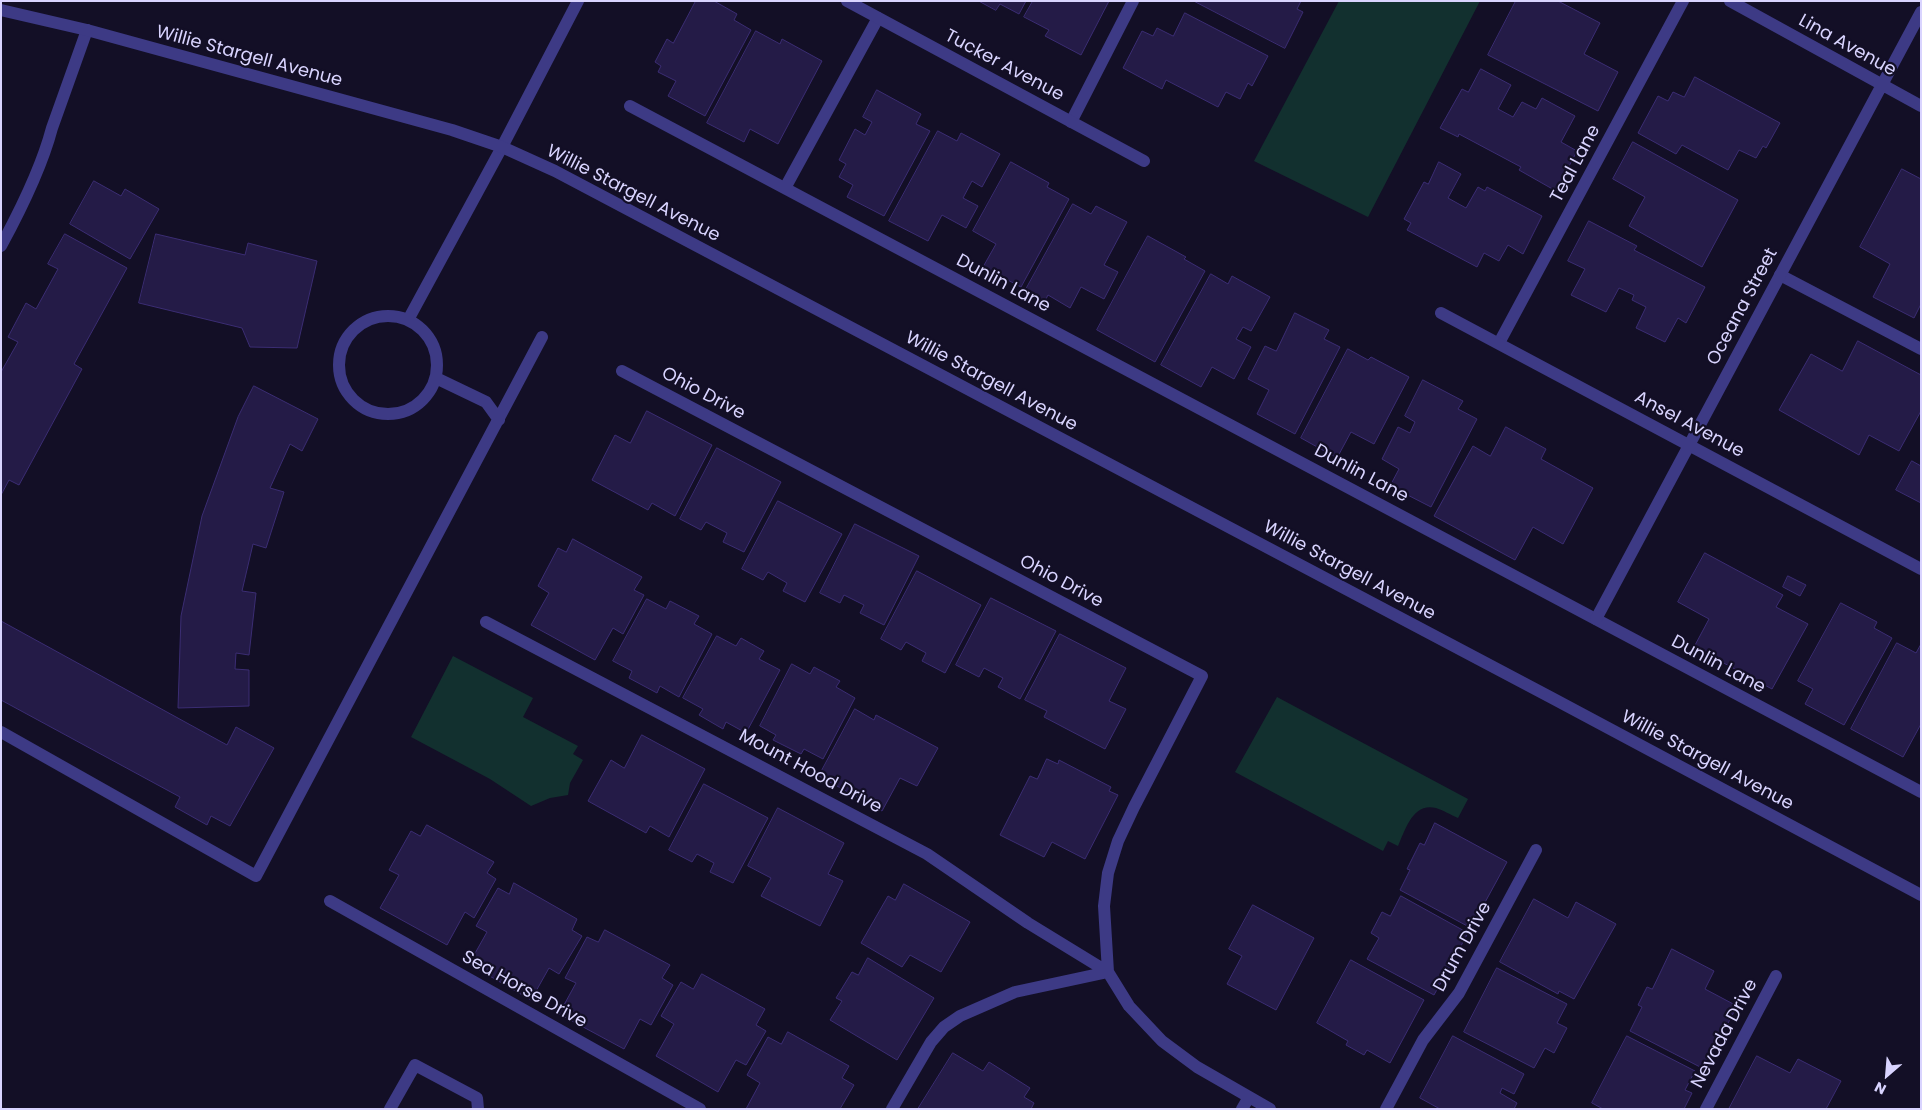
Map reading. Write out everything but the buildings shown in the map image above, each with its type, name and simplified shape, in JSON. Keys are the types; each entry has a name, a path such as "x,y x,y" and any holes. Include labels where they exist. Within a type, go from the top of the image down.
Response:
{"street":[{"path":"408,320 502,147 578,1"},
{"name":"Tucker Avenue","path":"847,1 1144,160"},
{"path":"1071,122 1133,1"},
{"name":"Teal Lane","path":"1499,343 1684,1"},
{"name":"Lina Avenue","path":"1730,1 1921,106"},
{"name":"Willie Stargell Avenue","path":"1,10 87,30 452,130 502,147 564,176 1921,895"},
{"name":"Oceana Street","path":"1596,619 1921,12"},
{"path":"785,188 878,18"},
{"path":"1,246 13,225 48,144 87,30"},
{"name":"Dunlin Lane","path":"630,106 1921,792"},
{"path":"1780,274 1921,349"},
{"name":"Ansel Avenue","path":"1441,312 1921,569"},
{"path":"392,315 408,320 420,327 436,350 438,364 436,378 429,394 417,406 402,413 385,415 368,411 353,401 343,387 338,371 340,353 346,337 359,325 374,318 392,315"},
{"path":"1,732 256,876 542,337"},
{"name":"Ohio Drive","path":"622,371 1202,676 1118,841 1108,873 1104,906 1108,972"},
{"path":"436,378 486,402 499,420"},
{"name":"Mount Hood Drive","path":"486,622 927,854 1028,923 1108,972"},
{"name":"Drum Drive","path":"1386,1109 1423,1040 1459,993 1536,850"},
{"name":"Sea Horse Drive","path":"330,901 700,1109"},
{"path":"892,1109 931,1042 944,1027 960,1016 1014,992 1108,972 1129,1006 1162,1041 1197,1067 1270,1109"},
{"name":"Nevada Drive","path":"1706,1109 1776,976"},
{"path":"390,1109 415,1065 477,1098 478,1109"},
{"path":"1242,1109 1249,1097"}],"green space":[{"path":"1339,1 1480,1 1368,217 1254,161"},
{"path":"453,656 533,698 523,717 578,746 573,754 583,760 570,783 568,795 550,798 531,806 490,779 411,737"},
{"path":"1277,697 1468,799 1458,818 1436,808 1428,807 1421,809 1407,825 1398,846 1388,841 1383,851 1235,772"}]}
